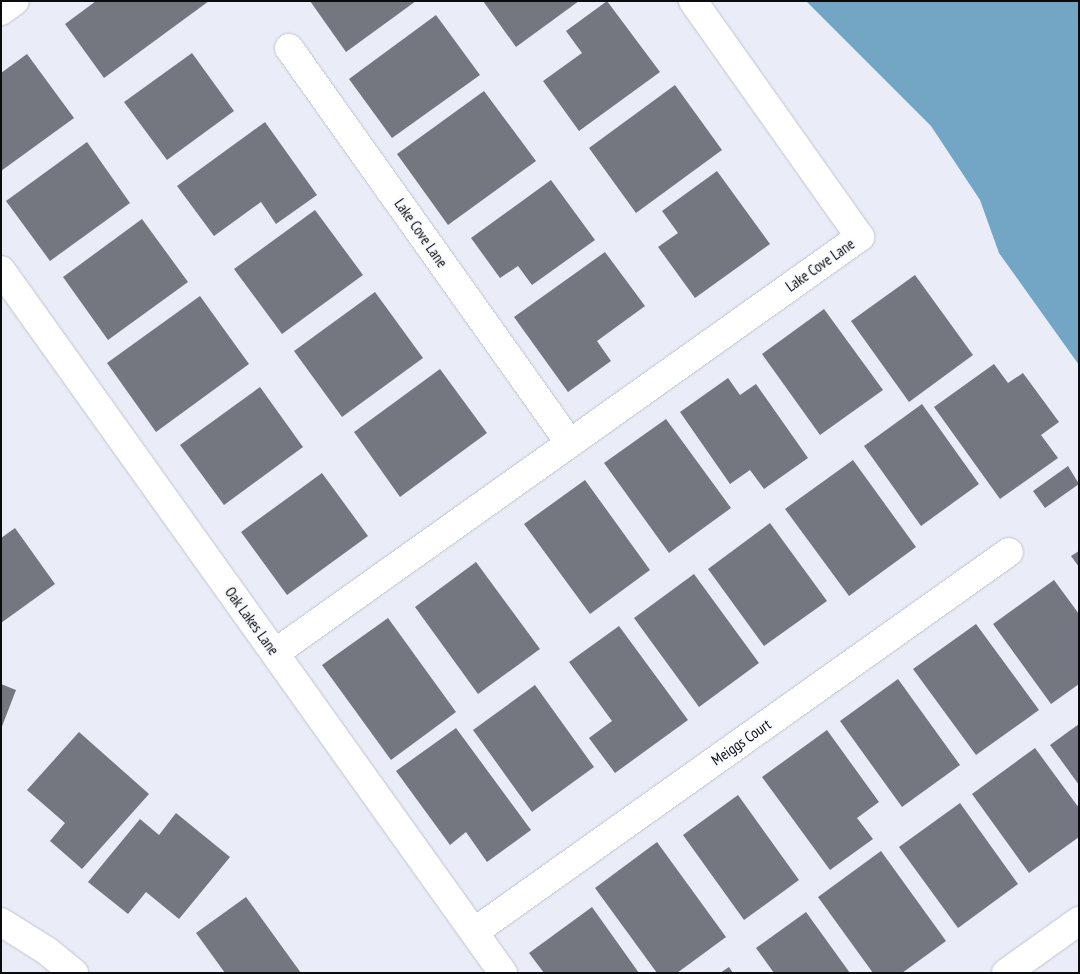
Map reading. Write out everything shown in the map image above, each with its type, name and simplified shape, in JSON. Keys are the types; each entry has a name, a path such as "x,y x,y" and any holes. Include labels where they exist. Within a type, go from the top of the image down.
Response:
{"street":[{"path":"1,12 16,1"},
{"name":"Lake Cove Lane","path":"275,653 860,237 693,1"},
{"name":"Lake Cove Lane","path":"289,48 570,443"},
{"name":"Oak Lakes Lane","path":"1,270 503,973"},
{"name":"Meiggs Court","path":"474,932 1009,552"},
{"path":"1006,973 1079,921"},
{"path":"1,922 47,950 74,973"}],"water":[{"path":"806,1 1079,1 1079,365 999,253 980,200 931,126"}],"building":[{"path":"96,1 209,1 104,78 65,24"},
{"path":"310,1 416,1 346,52"},
{"path":"483,1 579,1 516,47"},
{"path":"607,1 660,72 579,131 543,81 582,53 566,31"},
{"path":"436,15 480,75 392,138 349,79"},
{"path":"192,53 234,111 167,160 124,102"},
{"path":"27,54 74,118 1,171 1,73"},
{"path":"675,85 722,150 636,213 589,148"},
{"path":"484,91 536,161 448,225 397,154"},
{"path":"265,122 317,195 276,224 261,202 214,236 177,186"},
{"path":"87,142 130,203 50,261 6,201"},
{"path":"717,171 770,244 695,298 658,247 678,233 662,211"},
{"path":"551,180 595,240 532,285 518,266 500,278 471,238"},
{"path":"315,210 363,275 282,334 234,269"},
{"path":"142,219 188,282 108,340 63,277"},
{"path":"605,252 645,306 597,341 611,361 568,392 514,317"},
{"path":"915,275 973,355 909,402 851,321"},
{"path":"375,292 423,358 342,417 294,351"},
{"path":"200,296 249,364 156,432 107,363"},
{"path":"824,309 883,390 820,435 762,354"},
{"path":"994,364 1008,383 1023,373 1059,422 1041,435 1058,458 1000,499 934,407"},
{"path":"440,369 487,433 400,497 354,432"},
{"path":"728,378 740,395 756,384 808,458 764,489 750,470 730,484 680,412"},
{"path":"260,387 303,447 224,505 180,445"},
{"path":"922,404 979,484 921,526 864,446"},
{"path":"666,419 731,508 669,553 604,463"},
{"path":"853,460 916,547 849,596 785,509"},
{"path":"1068,466 1079,484 1045,508 1033,491"},
{"path":"322,473 368,536 287,595 241,532"},
{"path":"585,480 650,570 590,614 524,524"},
{"path":"770,523 827,601 764,646 708,569"},
{"path":"15,528 55,584 1,623 1,538"},
{"path":"1079,551 1079,567 1071,556"},
{"path":"476,562 540,649 478,694 415,607"},
{"path":"694,574 759,663 699,707 634,618"},
{"path":"1054,580 1079,614 1079,684 1051,704 993,624"},
{"path":"388,618 456,712 391,760 322,665"},
{"path":"976,624 1039,710 976,755 913,669"},
{"path":"619,626 688,720 615,773 589,738 612,721 569,662"},
{"path":"898,679 960,765 902,807 840,721"},
{"path":"1,684 16,690 1,729"},
{"path":"535,685 594,767 532,812 473,730"},
{"path":"1079,724 1079,785 1050,745"},
{"path":"456,728 531,830 487,862 466,832 450,845 396,771"},
{"path":"827,730 879,802 857,818 873,839 830,870 762,777"},
{"path":"79,732 149,794 82,869 50,841 65,823 27,790"},
{"path":"1035,748 1079,808 1079,837 1029,873 972,794"},
{"path":"738,795 799,880 744,920 683,835"},
{"path":"960,803 1018,884 958,928 899,847"},
{"path":"176,813 230,857 179,919 146,892 128,914 88,882 140,819 159,835"},
{"path":"657,842 726,937 677,973 657,973 595,888"},
{"path":"881,851 946,941 902,973 873,973 818,897"},
{"path":"246,897 301,973 225,973 196,933"},
{"path":"592,907 639,973 544,973 529,953"},
{"path":"806,912 850,973 774,973 756,948"},
{"path":"729,967 733,973 720,973"}]}
